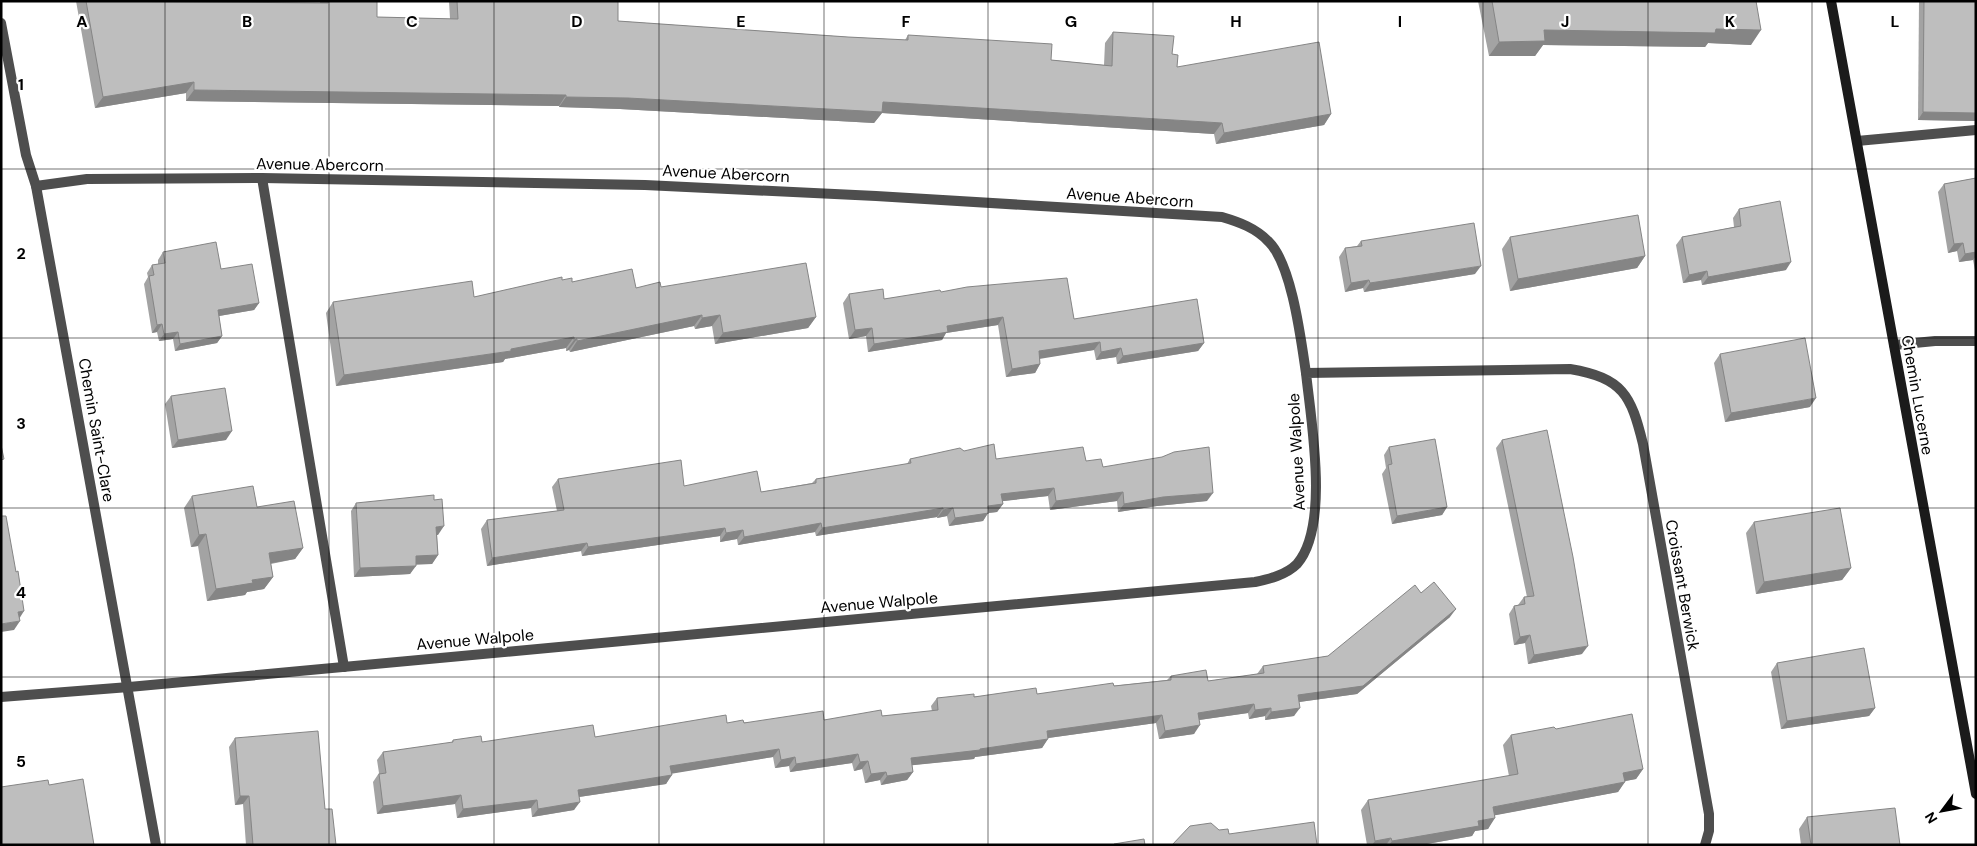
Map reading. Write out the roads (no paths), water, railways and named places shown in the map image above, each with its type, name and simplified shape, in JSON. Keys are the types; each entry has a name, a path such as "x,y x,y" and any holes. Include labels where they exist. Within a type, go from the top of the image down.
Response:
{"main road":[{"name":"Chemin Lucerne","path":"1831,1 1976,794"}],"street":[{"name":"Chemin Saint-Clare","path":"1,23 26,155 36,186 156,845"},
{"path":"1857,141 1976,130"},
{"path":"262,178 344,667"},
{"name":"Avenue Abercorn","path":"36,186 87,179 262,178 645,185 876,196 1222,217 1240,222 1256,231 1270,243 1275,252 1288,283 1293,301 1306,373"},
{"path":"1894,345 1935,341 1976,342"},
{"name":"Avenue Walpole","path":"1,697 128,687 1255,582 1278,576 1296,565 1308,546 1315,518 1314,456 1306,373 1570,368"},
{"name":"Croissant Berwick","path":"1570,368 1595,373 1614,384 1622,390 1632,404 1637,418 1709,814 1705,845"}]}
